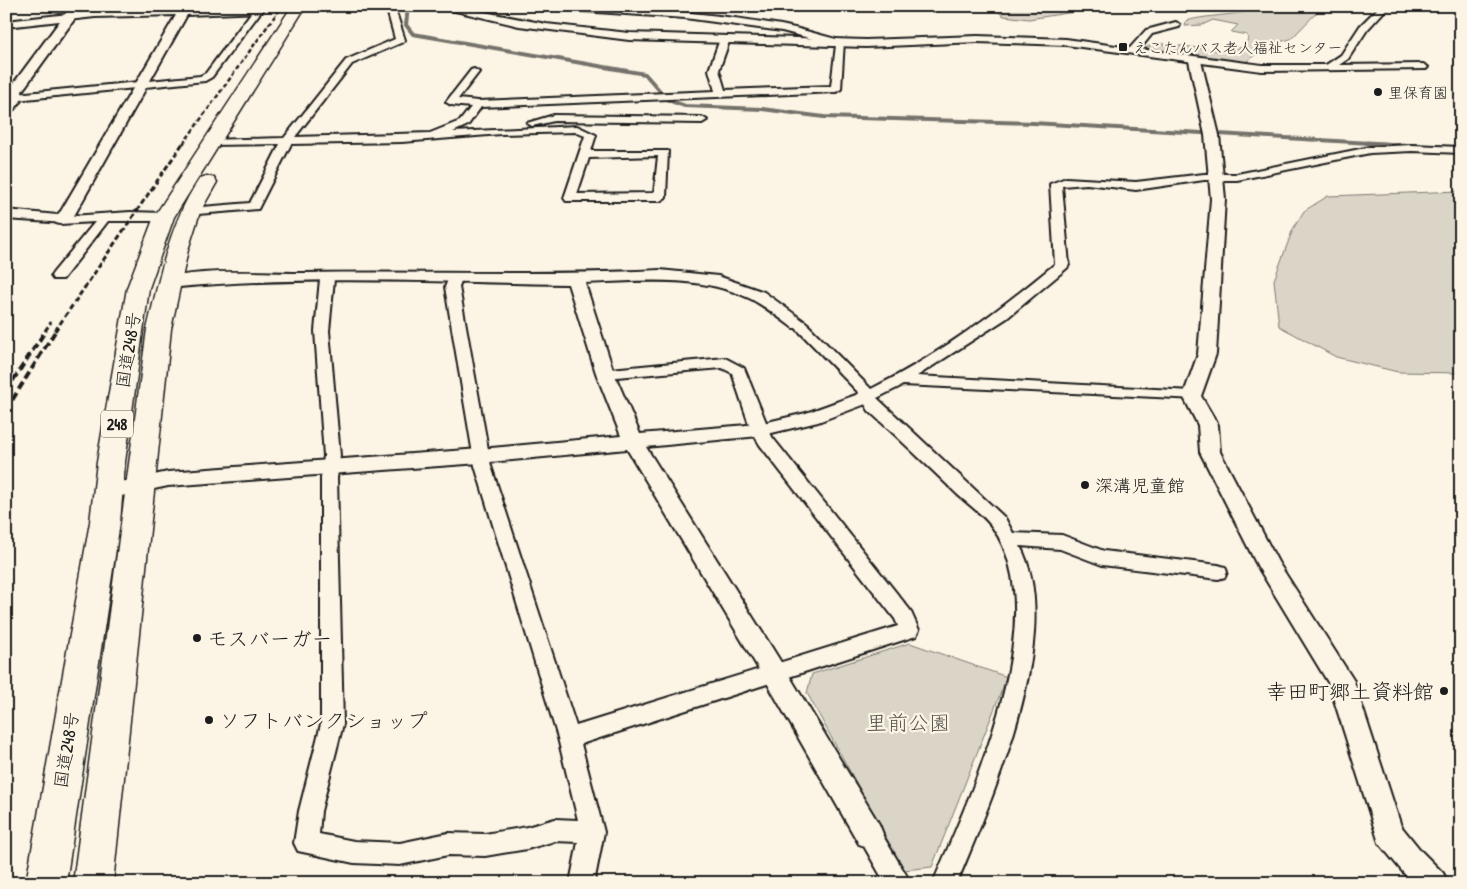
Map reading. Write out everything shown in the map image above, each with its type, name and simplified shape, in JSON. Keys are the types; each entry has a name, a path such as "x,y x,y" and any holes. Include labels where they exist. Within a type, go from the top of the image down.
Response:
{"highway":[{"name":"国道248号","path":"46,883 105,522 107,492 138,288 177,214 221,142 299,6"},
{"name":"国道248号","path":"221,142 316,6"},
{"name":"国道248号","path":"93,883 159,329 177,250 177,214"}],"main road":[{"path":"6,109 13,93 76,11"}],"street":[{"path":"6,214 60,220 177,214 254,206 286,142 349,62 400,40 390,6"},
{"path":"439,6 484,17 570,31 655,38 841,43 917,43 977,39 1066,42 1195,61 1262,68 1423,67"},
{"path":"552,6 686,14 782,28 841,43"},
{"path":"1326,69 1345,57 1363,28 1385,6"},
{"path":"6,24 76,11 259,8"},
{"path":"13,93 140,86 195,80 209,75 259,8"},
{"path":"60,220 67,214 83,188 184,9"},
{"path":"1128,51 1135,48 1149,32 1176,25"},
{"path":"721,93 714,70 725,39"},
{"path":"474,72 451,102 478,104 836,89 841,43"},
{"path":"1195,61 1212,132 1218,177 1218,199 1207,354 1192,396 1208,426 1210,452 1269,567 1341,681 1389,833 1412,862 1433,883"},
{"path":"647,97 659,108 702,120 708,131"},
{"path":"431,137 464,123 478,104"},
{"path":"501,131 554,118 702,120"},
{"path":"221,142 286,142 431,137 501,131 577,129 591,135 584,154 570,198 660,197 664,153 584,154"},
{"path":"107,492 168,479 480,456 759,430 811,418 867,397 901,380 1002,315 1062,265 1056,184 1066,181 1087,181 1136,186 1218,177 1237,177 1370,150 1412,148 1461,150"},
{"path":"58,276 104,218"},
{"path":"169,283 211,280 398,276 575,279 651,275 712,279 758,296 799,324 863,388 867,397 999,524 1016,556 1024,584 1024,648 988,780 945,883"},
{"path":"455,278 452,287 480,456 569,738 592,832 582,883"},
{"path":"327,279 322,330 332,467 329,478 332,724 310,811 306,843 354,852 400,854 448,844 485,845 527,838 555,830 592,832"},
{"path":"575,279 605,373 633,441 775,674 899,883"},
{"path":"569,738 909,630 903,615 766,441 759,430 739,370 725,362 605,373"},
{"path":"901,380 1192,396"},
{"path":"1007,540 1062,542 1102,558 1218,572"}],"green space":[{"path":"989,6 1096,6 1100,8 1029,19 1004,16"},
{"path":"1264,6 1323,6 1291,39 1267,45 1246,62 1144,49 1155,43 1224,51 1244,47 1248,39 1247,35 1231,32 1238,25 1213,20 1202,25 1185,26 1186,21 1247,12"},
{"path":"1461,191 1461,373 1398,372 1336,357 1279,326 1274,280 1293,229 1304,211 1328,196"},
{"name":"里前公園","path":"910,643 1007,677 932,867 904,870 807,693 812,674"}],"waterway":[{"path":"408,6 406,25 413,34 645,74 668,100 685,106 762,109 824,117 1033,123 1387,144"},
{"path":"1367,143 1415,146"}],"railway":[{"path":"183,144 282,6"},
{"path":"55,331 183,143"},
{"path":"45,331 51,322"},
{"path":"6,391 46,330"},
{"path":"6,410 56,330"}],"place":[{"name":"えこたんバス老人福祉センター","path":"1123,47"},
{"name":"里保育園","path":"1378,92"},
{"name":"深溝児童館","path":"1085,485"},
{"name":"モスバーガー","path":"197,638"},
{"name":"幸田町郷土資料館","path":"1444,691"},
{"name":"ソフトバンクショップ","path":"209,720"}]}
